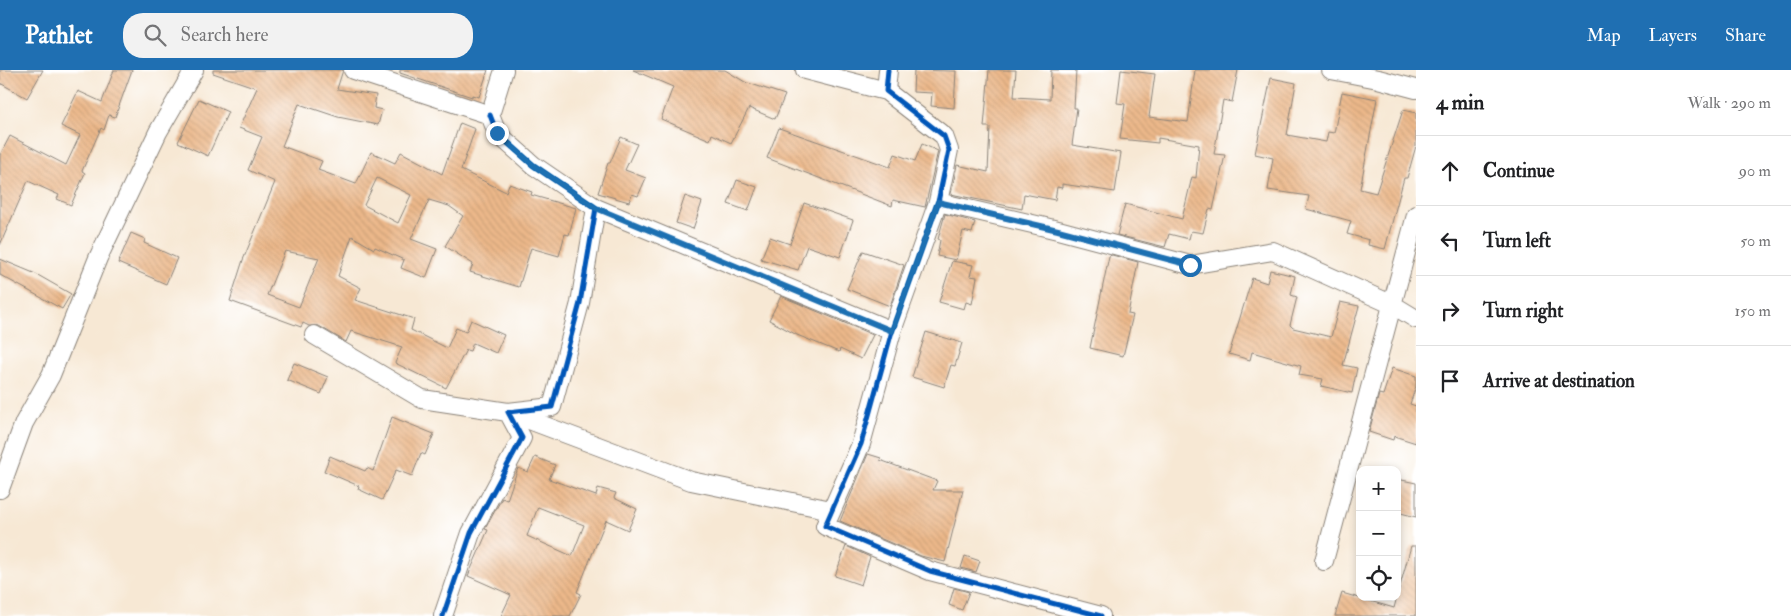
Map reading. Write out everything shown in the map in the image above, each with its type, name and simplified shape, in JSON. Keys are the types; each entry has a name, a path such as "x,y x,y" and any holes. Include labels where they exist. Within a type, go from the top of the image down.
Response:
{"street":[{"path":"0,489 24,423 51,375 98,258 158,132 194,70"},
{"path":"353,70 490,115"},
{"path":"504,70 490,115 497,133 533,165 596,208 892,331"},
{"path":"805,70 886,91 944,136 949,150 938,202 892,331 861,444 825,526 930,571 1101,616"},
{"path":"886,91 888,70"},
{"path":"1331,70 1378,74 1416,89"},
{"path":"938,202 1058,230 1190,265 1273,251 1393,305 1416,319"},
{"path":"508,412 552,406 580,303 596,208"},
{"path":"1324,562 1416,215"},
{"path":"314,335 422,399 508,412 691,481 831,510"},
{"path":"443,616 471,532 522,438 508,412"}],"building":[{"path":"0,70 43,70 27,98 0,83"},
{"path":"114,70 132,70 115,117 109,115 104,130 101,128 82,171 85,173 71,205 57,199 59,195 28,181 0,245 0,155 10,136 66,165 80,135 61,126 78,91 102,102"},
{"path":"213,70 343,70 337,89 376,95 374,108 382,110 378,125 338,117 299,104 282,146 322,161 318,170 356,184 371,152 395,163 401,152 442,174 460,123 475,129 461,170 506,192 509,184 532,192 531,195 576,208 569,235 565,234 559,256 531,248 519,287 470,272 473,264 445,246 463,216 449,206 429,200 411,239 437,249 426,278 401,268 404,260 375,247 374,249 352,236 338,276 361,288 355,300 414,319 411,330 447,348 456,328 466,332 471,320 504,335 496,353 473,343 470,351 466,350 446,388 395,363 402,347 351,331 346,342 319,326 309,326 303,323 301,327 230,301 243,260 275,182 248,170 262,137 239,128 257,88 213,73","holes":["377,178 411,195 398,223 364,205","285,251 319,258 299,307 267,295"]},
{"path":"400,70 488,70 479,97 472,95 472,97 400,73"},
{"path":"633,70 725,70 745,82 785,95 775,119 749,108 731,143 712,134 710,140 661,119 673,87"},
{"path":"914,70 956,71 954,108 931,106 932,93 913,92"},
{"path":"989,70 1016,70 1014,97 1050,99 1051,70 1076,70 1074,108 1077,108 1072,145 1121,153 1115,192 1062,184 1062,188 1057,187 1055,200 1024,194 1022,209 951,194 957,165 988,172 990,127 984,127"},
{"path":"1121,70 1155,74 1149,117 1188,122 1195,70 1238,70 1232,102 1223,100 1214,154 1225,155 1213,210 1209,209 1203,233 1191,231 1189,239 1169,234 1165,247 1117,235 1125,204 1182,219 1192,177 1196,178 1199,145 1158,138 1158,143 1120,139 1125,104 1117,103"},
{"path":"1271,78 1296,83 1287,135 1326,142 1328,132 1334,133 1342,92 1377,99 1360,189 1376,193 1403,110 1416,113 1416,146 1407,178 1404,178 1385,249 1368,245 1369,240 1347,234 1351,221 1306,209 1309,196 1268,190 1273,158 1255,154"},
{"path":"199,99 228,112 208,156 178,142"},
{"path":"779,128 890,167 895,154 915,161 922,144 938,151 925,207 893,200 892,206 767,158"},
{"path":"621,137 637,144 625,170 646,178 638,196 632,194 629,202 598,193 608,163 610,163"},
{"path":"737,180 757,187 748,211 728,204"},
{"path":"685,196 702,202 693,229 676,223"},
{"path":"804,203 853,220 840,257 807,246 798,270 761,259 770,237 790,244"},
{"path":"945,214 975,222 972,233 963,231 956,260 937,256 940,240 938,239"},
{"path":"131,233 145,239 144,243 177,258 166,284 118,263"},
{"path":"863,251 904,265 890,306 847,289"},
{"path":"1112,255 1138,262 1128,314 1133,315 1123,356 1090,348 1109,256"},
{"path":"0,259 36,274 71,294 62,309 0,275"},
{"path":"952,261 973,265 970,276 977,277 972,304 966,302 964,309 939,302"},
{"path":"1270,270 1295,276 1291,295 1297,297 1290,325 1293,328 1331,337 1340,302 1359,306 1343,365 1357,368 1352,393 1321,386 1323,379 1299,375 1301,366 1252,352 1250,360 1229,354 1252,278 1267,283"},
{"path":"781,296 873,335 861,359 840,349 839,352 797,335 769,320"},
{"path":"926,332 962,343 955,366 951,365 944,387 912,377"},
{"path":"294,363 328,377 321,394 287,380"},
{"path":"1392,368 1416,376 1416,386 1410,404 1416,406 1416,443 1394,436 1393,440 1369,432 1379,394 1383,395"},
{"path":"392,417 434,434 425,455 421,453 412,476 396,470 382,500 358,489 359,486 324,471 330,456 365,471 367,468 373,471"},
{"path":"868,454 937,481 933,490 963,490 945,562 921,556 840,521"},
{"path":"535,457 555,465 549,479 596,496 598,488 616,493 614,498 637,509 628,530 606,520 577,592 581,594 570,616 501,616 511,595 468,576 488,530 485,529 502,498 507,500 518,468 528,472","holes":["538,507 584,525 572,556 527,536"]},
{"path":"1401,480 1416,483 1416,517 1401,513"},
{"path":"846,546 870,557 861,585 835,576"},
{"path":"1411,546 1416,546 1416,616 1335,616 1342,593 1356,597 1356,601 1370,601 1394,608 1396,601 1401,601 1401,582"},
{"path":"965,556 980,561 976,572 961,568"},
{"path":"954,588 969,592 962,610 949,605"}],"cycle path":[{"path":"888,70 886,91 944,136 949,150 938,202 892,331 861,444 825,526 930,571 1101,616"},
{"path":"443,616 471,533 522,438 508,412 552,407 580,303 596,208 533,165 497,133 490,115"}],"route":[{"path":"497,133 533,165 596,208 892,331 938,202 1058,230 1190,265"}]}
